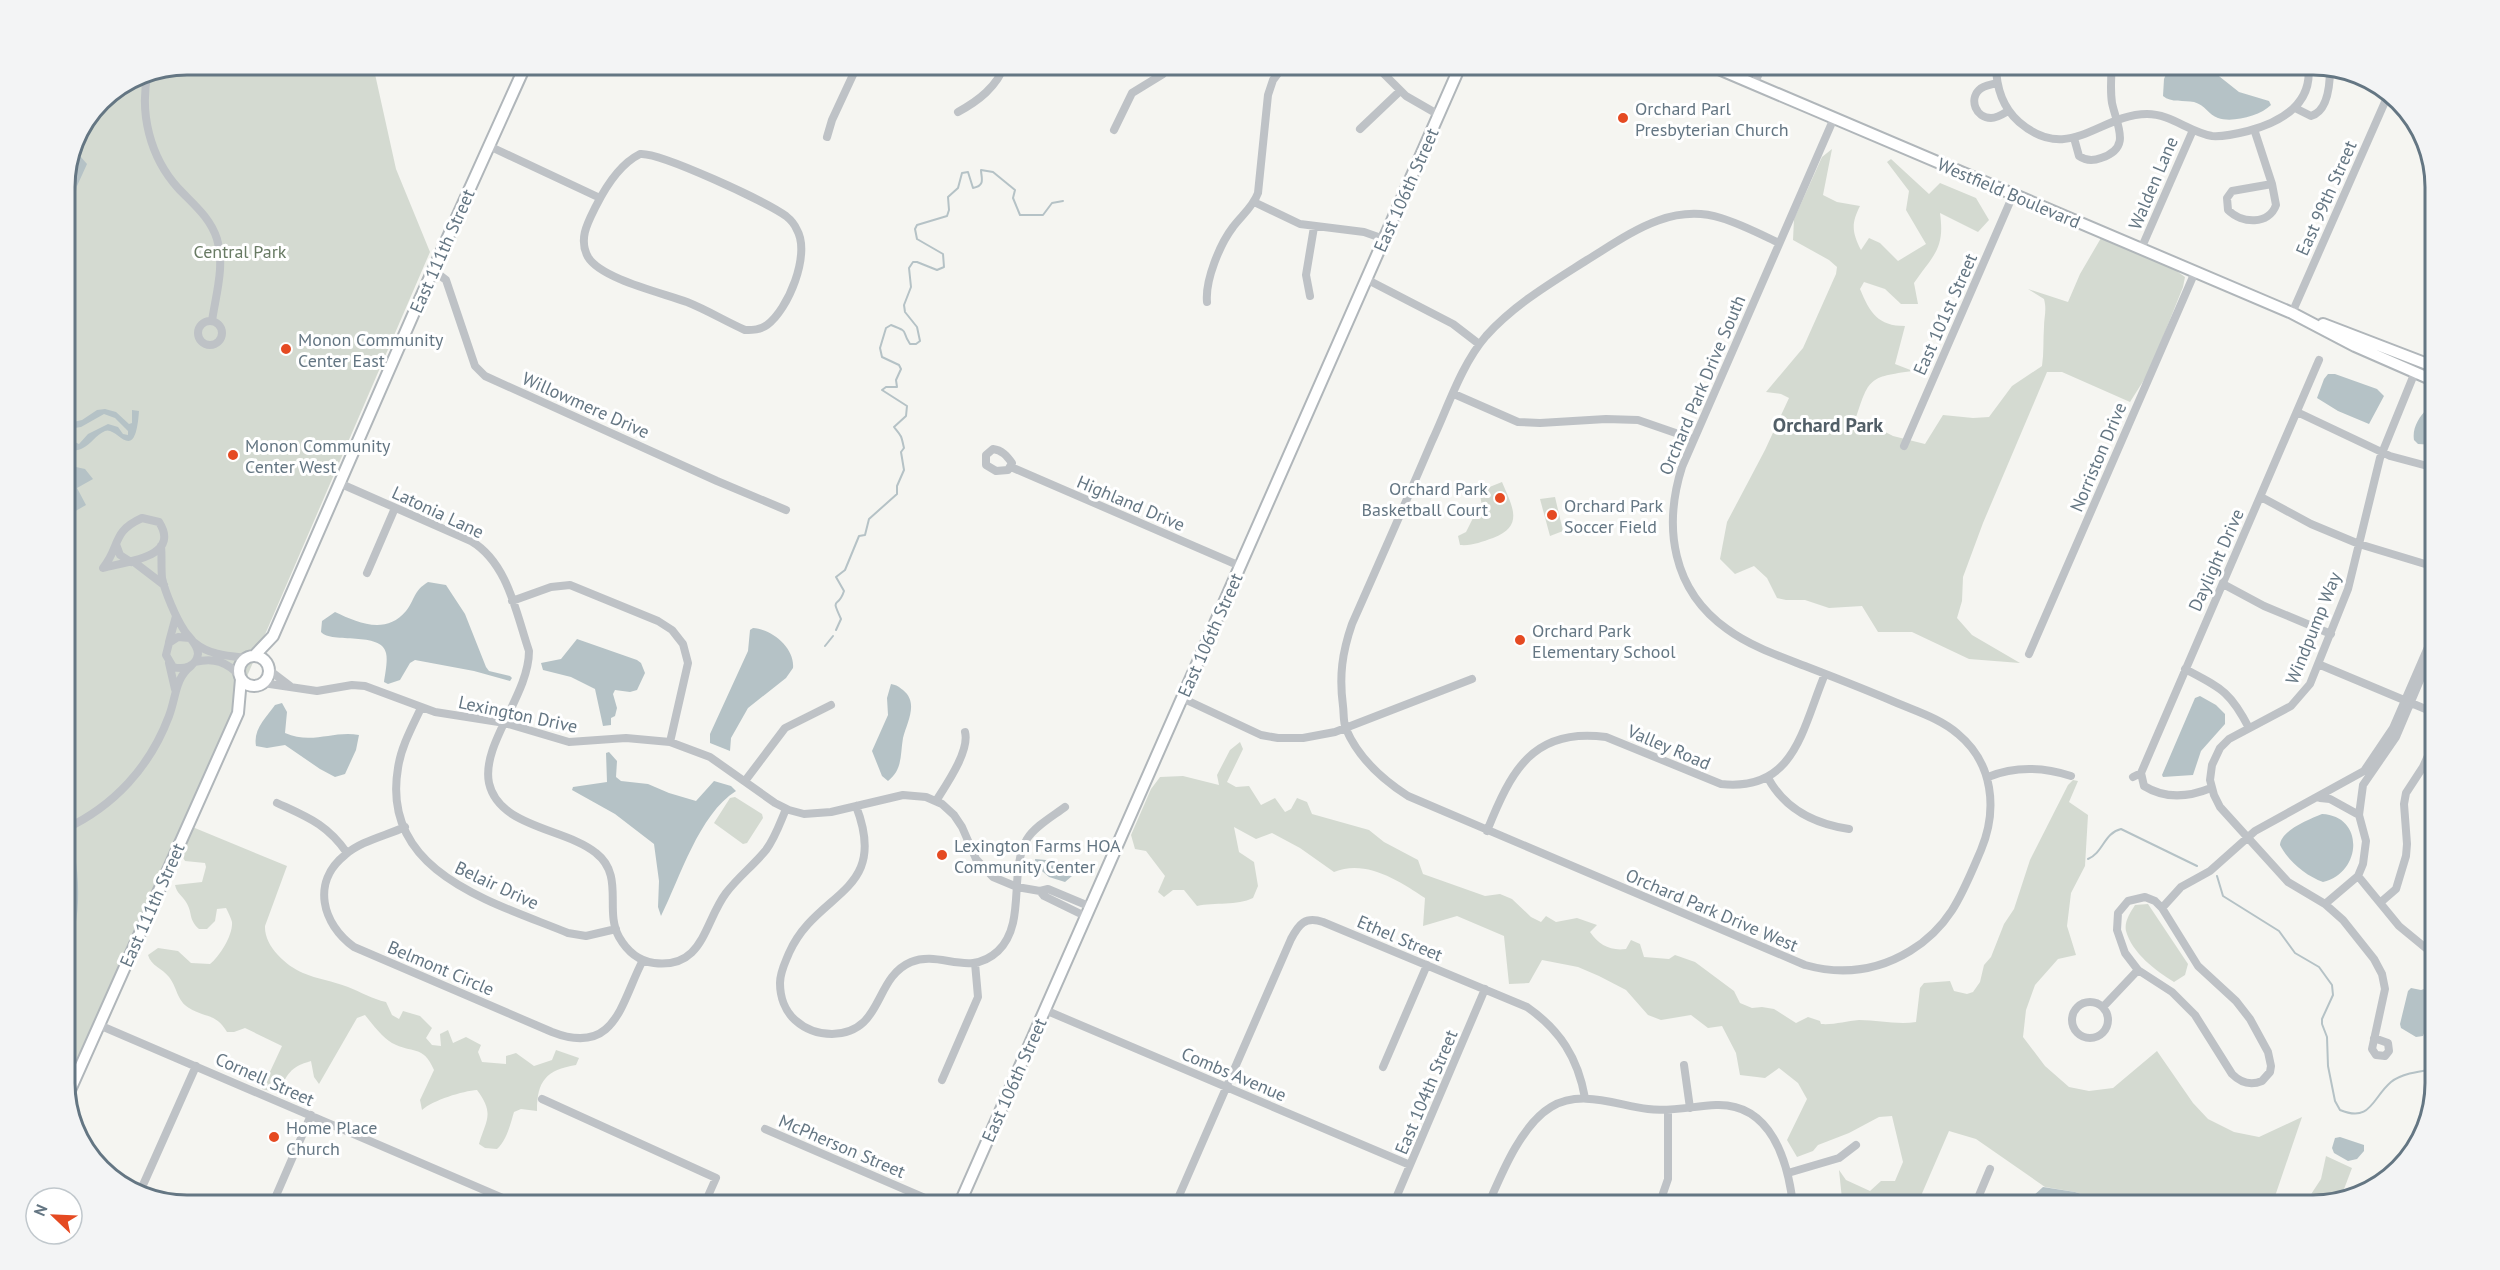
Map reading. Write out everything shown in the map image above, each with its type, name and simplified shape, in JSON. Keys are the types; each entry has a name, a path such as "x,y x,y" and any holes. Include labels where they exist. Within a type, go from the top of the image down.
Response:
{"main road":[{"name":"East 111th Street","path":"269,668 273,636 521,75"},
{"name":"East 106th Street","path":"964,1195 1456,75"},
{"name":"Westfield Boulevard","path":"1732,75 2311,321 2350,333 2425,363"},
{"name":"Westfield Boulevard","path":"2311,321 2337,338 2425,376"},
{"name":"East 111th Street","path":"251,657 273,636"},
{"path":"251,657 262,658 269,668 268,676 261,685 248,685 240,678 240,665 251,657"},
{"name":"East 111th Street","path":"238,713 240,678"},
{"name":"East 111th Street","path":"75,1079 238,713 261,685"}],"street":[{"path":"827,137 832,120 853,75"},
{"path":"958,112 973,104 1001,75"},
{"path":"1114,130 1132,93 1160,75"},
{"path":"1206,302 1207,285 1227,236 1254,202 1259,187 1268,95 1272,80 1276,75"},
{"path":"1385,75 1400,91 1439,115"},
{"path":"1754,85 1758,75"},
{"path":"1997,75 1997,83 2008,111 2020,123 2037,134 2060,139 2074,138 2136,115 2150,114 2209,135 2222,136 2254,129 2279,119 2295,108 2306,90 2307,75"},
{"path":"2074,138 2075,150 2083,159 2093,160 2108,156 2115,151 2120,142 2111,90 2112,75"},
{"path":"2295,108 2311,116 2319,111 2327,94 2329,76"},
{"path":"146,83 144,101 147,126 163,168 205,217 216,238 220,269 212,321"},
{"path":"1997,83 1978,91 1974,100 1976,109 1982,116 1991,118 2008,111"},
{"path":"1360,129 1400,91"},
{"name":"East 99th Street","path":"2292,313 2385,102"},
{"name":"Orchard Park Drive South","path":"1834,118 1693,439 1677,482 1671,511 1673,544 1686,580 1705,609 1731,632 1772,653 1947,726 1967,742 1988,777"},
{"name":"Walden Lane","path":"2141,249 2193,129"},
{"path":"2254,129 2272,183 2276,205 2268,218 2259,221 2235,216 2228,210 2227,198 2232,191 2272,183"},
{"path":"489,146 600,198"},
{"path":"640,154 647,154 664,158 778,211 792,222 801,237 802,245 799,268 787,298 767,325 754,330 745,330 689,303 601,269 589,259 583,239 600,198 626,162 640,154"},
{"name":"East 101st Street","path":"1904,446 2013,195"},
{"path":"1254,202 1294,222 1364,232 1384,239"},
{"path":"1345,728 1340,675 1346,643 1454,393 1479,344 1504,317 1536,292 1637,229 1666,217 1684,214 1714,216 1779,243"},
{"path":"1310,296 1306,275 1314,226"},
{"name":"Willowmere Drive","path":"433,270 446,280 473,360 482,374 786,510"},
{"name":"Norriston Drive","path":"2029,654 2195,272"},
{"path":"1366,279 1448,321 1479,344"},
{"name":"Daylight Drive","path":"2141,773 2319,360"},
{"name":"Windpump Way","path":"2211,788 2211,772 2217,753 2229,739 2297,701 2310,684 2348,589 2382,452 2415,372"},
{"path":"1454,393 1518,422 1638,420 1693,439"},
{"path":"2297,412 2382,452 2404,461 2425,466"},
{"name":"Highland Drive","path":"1011,467 1240,566"},
{"name":"Latonia Lane","path":"339,483 478,545 490,555 499,568 529,651 529,662 526,675 489,760 488,778 499,803 512,814 590,849 603,859 614,883 615,929"},
{"path":"2261,497 2311,524 2359,544 2425,564"},
{"path":"367,573 395,508"},
{"path":"75,823 114,797 145,763 164,728 183,672 193,664 198,653 176,615 164,585 161,546 164,538 159,522 142,519 130,524 118,536 111,558 103,568 132,562 150,555 161,546"},
{"path":"116,544 120,555 164,585"},
{"path":"2223,584 2264,606 2331,634"},
{"path":"512,601 551,587 570,585 658,621 672,630 683,644 688,663 670,742"},
{"path":"176,615 166,655 176,690"},
{"path":"169,643 178,637 192,641 201,649 215,653 251,657"},
{"path":"2325,904 2358,876 2364,864 2367,850 2366,835 2359,815 2363,785 2396,737 2425,657"},
{"path":"169,663 179,668 207,660 219,661 230,666 240,678"},
{"path":"2318,664 2425,709"},
{"path":"2162,908 2181,887 2210,871 2248,836 2353,779 2366,769 2408,702 2425,666"},
{"name":"Lexington Drive","path":"269,668 290,686"},
{"path":"2185,669 2226,692 2237,705 2249,728"},
{"name":"Valley Road","path":"1487,831 1510,779 1525,759 1547,743 1568,736 1606,737 1721,784 1739,786 1768,778 1789,758 1825,674"},
{"path":"1182,698 1234,724 1270,737 1303,738 1345,728 1472,679"},
{"name":"Lexington Drive","path":"261,685 290,686 317,691 352,685 365,686 420,708 505,723 569,742 626,738 670,742 710,757 786,809 811,815 903,795 917,795 946,807 958,820 976,859 986,871 1001,881 1017,887 1040,891 1044,896 1089,912"},
{"path":"745,781 785,728 831,705"},
{"name":"Belair Drive","path":"420,708 398,765 398,799 405,827 413,844 424,859 456,885 573,935 586,936 615,929"},
{"name":"Orchard Park Drive West","path":"1345,728 1371,766 1394,787 1427,805 1805,965 1829,970 1861,970 1882,964 1910,951 1935,934 1949,917 1986,837 1991,806 1988,777"},
{"path":"936,801 961,756 966,738 965,732"},
{"path":"2380,902 2396,889 2406,856 2404,796 2425,762"},
{"path":"1988,777 2007,771 2034,768 2071,776"},
{"path":"2133,777 2141,773 2144,786 2154,792 2175,796 2211,788 2220,807 2288,882 2325,904 2350,928 2374,959 2382,974 2384,996 2374,1038"},
{"path":"1768,778 1784,800 1803,814 1825,824 1849,829"},
{"path":"2318,797 2330,799 2359,815"},
{"path":"277,804 320,823 329,830 347,853"},
{"path":"856,806 866,846 865,861 855,880 808,923 793,944 780,979 781,994 789,1014 815,1032 828,1034 850,1031 868,1019 889,980 900,968 912,962 927,959 961,964 975,963 998,951 1008,936 1021,855 1028,838 1065,807"},
{"path":"615,929 624,945 643,960 659,963 671,962 692,952 703,939 725,895 772,841 786,809"},
{"name":"Belmont Circle","path":"405,827 358,846 347,853 338,861 329,876 324,899 326,911 331,923 344,940 354,947 561,1036 573,1039 600,1034 609,1027 618,1016 643,960"},
{"path":"2358,876 2406,932 2425,947"},
{"path":"2141,897 2155,901 2162,908 2198,966 2236,1001 2250,1019 2268,1052 2271,1066 2266,1077 2258,1083 2239,1081 2232,1074 2195,1015 2172,992 2139,970 2122,947 2117,930 2118,913 2124,903 2141,897"},
{"name":"Ethel Street","path":"1228,1088 1291,939 1303,922 1309,919 1323,922 1527,1007 1552,1027 1570,1051 1582,1080 1585,1098"},
{"path":"942,1080 978,997 975,963"},
{"path":"1383,1067 1427,965"},
{"path":"2103,1007 2139,970"},
{"name":"East 104th Street","path":"1398,1195 1485,989"},
{"path":"2088,1002 2103,1007 2109,1020 2102,1034 2088,1038 2076,1032 2072,1019 2078,1006 2088,1002"},
{"name":"Combs Avenue","path":"1045,1010 1410,1165"},
{"name":"Cornell Street","path":"99,1025 494,1195"},
{"path":"1684,1065 1690,1108"},
{"path":"143,1185 196,1066"},
{"path":"1180,1195 1228,1088"},
{"path":"1493,1195 1531,1124 1552,1106 1585,1098 1627,1106 1668,1110 1724,1105 1752,1114 1774,1136 1788,1173 1791,1195"},
{"path":"542,1100 717,1178 709,1195"},
{"path":"1663,1195 1668,1179 1668,1110"},
{"path":"277,1195 311,1115"},
{"name":"McPherson Street","path":"765,1129 916,1195"},
{"path":"1788,1173 1839,1158 1856,1145"},
{"path":"1979,1195 1990,1169"}],"green space":[{"name":"Central Park","path":"375,75 396,169 430,252 75,1075 75,180 84,144 94,125 113,103 131,90 165,77"},
{"path":"1832,149 1823,195 1837,202 1860,206 1854,228 1861,250 1869,238 1880,243 1898,261 1926,244 1906,210 1909,191 1887,162 1891,159 1929,194 1940,183 1976,198 1989,220 1978,232 1940,213 1939,243 1932,258 1914,283 1918,304 1901,304 1885,289 1864,282 1860,289 1867,305 1882,321 1905,326 1895,364 1913,371 1887,375 1872,382 1855,421 1870,424 1893,436 1925,444 1943,415 1989,417 2012,386 2042,366 2045,303 2044,299 2028,289 2068,302 2080,274 2101,238 2171,267 2185,277 2149,372 2130,402 2062,372 2047,372 1983,523 1963,577 1962,601 1957,618 1972,635 2020,663 1969,659 1912,632 1878,632 1862,606 1829,608 1805,600 1777,598 1767,578 1754,566 1735,574 1720,559 1727,522 1789,398 1781,394 1766,392 1803,348 1836,274 1837,267 1829,260 1793,240 1794,219 1822,157"},
{"path":"1502,482 1512,507 1513,521 1509,528 1493,538 1460,545 1458,536 1466,532 1473,518 1483,511 1480,495 1488,491 1487,488"},
{"name":"Orchard Park Soccer Field","path":"1555,497 1563,531 1550,536 1540,499"},
{"path":"1240,742 1243,749 1227,782 1236,787 1249,786 1261,805 1275,798 1285,812 1291,809 1297,798 1307,802 1312,814 1369,830 1384,842 1418,860 1423,874 1485,896 1500,894 1512,899 1531,917 1541,922 1546,916 1556,922 1577,918 1597,925 1590,932 1601,944 1610,948 1626,949 1631,940 1640,944 1644,957 1669,959 1675,955 1695,962 1734,991 1740,1003 1752,1008 1774,1009 1796,1023 1808,1017 1820,1021 1821,1024 1859,1020 1916,1022 1920,988 1924,983 1950,981 1954,991 1967,994 1973,992 1980,982 1984,965 1991,957 2004,924 2014,909 2030,860 2068,785 2073,780 2078,781 2069,802 2088,815 2085,866 2071,893 2067,926 2076,955 2058,959 2035,985 2026,1010 2023,1037 2045,1066 2069,1087 2089,1091 2113,1088 2157,1051 2193,1103 2208,1119 2234,1132 2259,1137 2302,1117 2275,1195 2084,1195 2045,1187 1976,1139 1949,1131 1921,1195 1842,1195 1839,1170 1846,1180 1870,1191 1881,1181 1895,1181 1903,1162 1892,1116 1879,1117 1797,1157 1787,1140 1807,1099 1798,1083 1779,1068 1765,1078 1740,1075 1736,1053 1722,1026 1708,1028 1691,1015 1661,1020 1648,1015 1626,990 1578,967 1542,960 1529,983 1509,984 1504,936 1457,916 1423,926 1425,898 1382,874 1358,868 1334,872 1300,848 1272,833 1256,839 1234,827 1239,852 1254,862 1258,886 1253,898 1240,902 1197,906 1184,890 1173,890 1164,897 1158,892 1165,876 1146,851 1135,849 1131,835 1151,789 1160,777 1183,776 1219,785 1217,775 1230,750"},
{"path":"735,797 762,814 763,818 747,843 743,844 714,823 730,798"},
{"path":"190,826 287,866 265,926 272,948 296,970 386,1002 392,1015 399,1019 403,1011 420,1016 432,1028 426,1038 432,1045 441,1046 440,1034 448,1030 453,1043 466,1037 481,1045 478,1052 482,1062 506,1064 506,1056 516,1053 534,1066 552,1060 556,1050 579,1058 576,1065 557,1070 545,1079 539,1092 537,1111 521,1109 514,1112 506,1137 497,1149 485,1148 479,1144 486,1123 487,1111 483,1098 477,1090 448,1097 422,1110 420,1100 434,1070 430,1062 421,1053 389,1041 365,1015 357,1018 319,1084 314,1077 311,1061 290,1072 279,1093 262,1089 282,1046 245,1028 227,1032 219,1022 189,1008 182,1002 169,977 152,962 148,955 158,948 178,951 191,963 210,964 222,951 232,927 226,908 217,909 215,921 207,929 199,929 193,922 186,902 176,888 175,885 202,882 206,867 205,863 185,861 181,854"},
{"path":"2148,904 2188,964 2185,975 2174,982 2152,967 2139,954 2126,931 2129,914 2135,905"},
{"path":"2326,1156 2352,1168 2343,1191 2311,1195 2321,1179"}],"shaded area":[{"path":"2166,75 2218,75 2239,92 2269,101 2271,105 2253,115 2238,119 2215,117 2194,102 2170,100 2163,96"},
{"path":"80,156 87,164 75,196 75,180"},
{"path":"2328,374 2335,374 2377,389 2384,396 2369,424 2338,411 2317,398"},
{"path":"105,409 116,412 129,424 132,423 132,410 139,411 137,428 130,441 110,431 105,431 83,448 75,451 75,442 79,444 88,434 108,424 118,427 123,434 128,435 128,431 115,418 104,414 75,428 75,422 82,420 97,410"},
{"path":"2425,411 2425,444 2418,444 2414,440 2414,431"},
{"path":"75,468 85,469 93,479 77,488 86,505 75,511"},
{"path":"428,582 446,585 465,614 486,667 489,671 510,676 512,678 510,681 474,671 415,660 410,663 400,680 388,684 384,682 387,656 382,646 376,642 335,637 321,632 322,621 335,612 372,625 390,623 406,611 417,592"},
{"path":"753,628 768,632 781,641 790,653 793,668 786,678 748,708 731,738 730,751 710,743 710,734 748,651 750,630"},
{"path":"577,639 637,660 641,663 645,673 637,690 630,692 615,690 613,694 617,708 615,716 611,718 611,725 603,726 595,689 571,677 543,670 541,663 561,659"},
{"path":"891,684 899,687 908,695 911,707 899,767 888,781 882,776 872,751 888,715 887,698"},
{"path":"2200,696 2216,705 2225,714 2225,724 2201,751 2193,775 2163,777 2195,698"},
{"path":"282,703 287,712 285,733 304,738 341,734 359,735 356,750 345,774 335,777 285,745 267,748 256,746 256,734 261,724 275,705"},
{"path":"609,752 617,761 616,777 621,781 648,784 696,801 714,781 731,786 736,791 723,801 701,831 661,916 658,907 659,881 654,844 615,814 572,790 573,787 607,782 606,753"},
{"path":"2322,814 2336,817 2346,824 2353,845 2351,857 2345,868 2336,877 2323,882 2298,867 2280,845 2285,835 2291,830"},
{"path":"75,856 78,887 75,928"},
{"path":"1035,859 1068,862 1073,866 1072,876 1065,882 1049,877 1036,866"},
{"path":"2411,988 2425,989 2425,1030 2423,1036 2416,1037 2401,1028 2400,1024 2408,991"},
{"path":"2340,1137 2364,1145 2364,1151 2357,1159 2348,1161 2334,1153 2332,1148 2335,1138"},
{"path":"2043,1187 2084,1195 2034,1195"}],"waterway":[{"path":"836,630 841,619 836,605 844,591 836,577 845,570 859,536 865,535 869,519 897,494 897,486 904,470 901,452 904,448 901,436 894,427 906,416 907,406 882,390 886,387 897,387 896,380 901,369 899,365 882,357 880,348 886,328 891,325 903,331 910,344 920,341 917,327 905,312 904,305 911,287 909,268 913,262 937,270 944,267 943,254 917,239 915,229 917,225 947,216 948,197 958,188 962,173 968,172 973,188 981,183 981,170 993,172 1015,190 1013,198 1020,215 1043,215 1052,203 1063,201"},
{"path":"825,646 833,636"},
{"path":"2088,859 2115,831 2121,829 2197,866"},
{"path":"2217,876 2223,896 2279,931 2295,953 2319,967 2332,985 2333,995 2322,1024 2327,1037 2328,1066 2335,1101 2340,1110 2350,1113 2365,1111 2391,1082 2401,1076 2425,1071"}],"place":[{"name":"Orchard Parl Presbyterian Church","path":"1623,118"},
{"name":"Monon Community Center East","path":"286,349"},
{"name":"Monon Community Center West","path":"233,455"},
{"name":"Orchard Park Basketball Court","path":"1500,498"},
{"name":"Orchard Park Soccer Field","path":"1552,515"},
{"name":"Orchard Park Elementary School","path":"1520,640"},
{"name":"Lexington Farms HOA Community Center","path":"942,855"},
{"name":"Home Place Church","path":"274,1137"}],"district":[{"name":"Orchard Park","path":"1828,425"}]}
